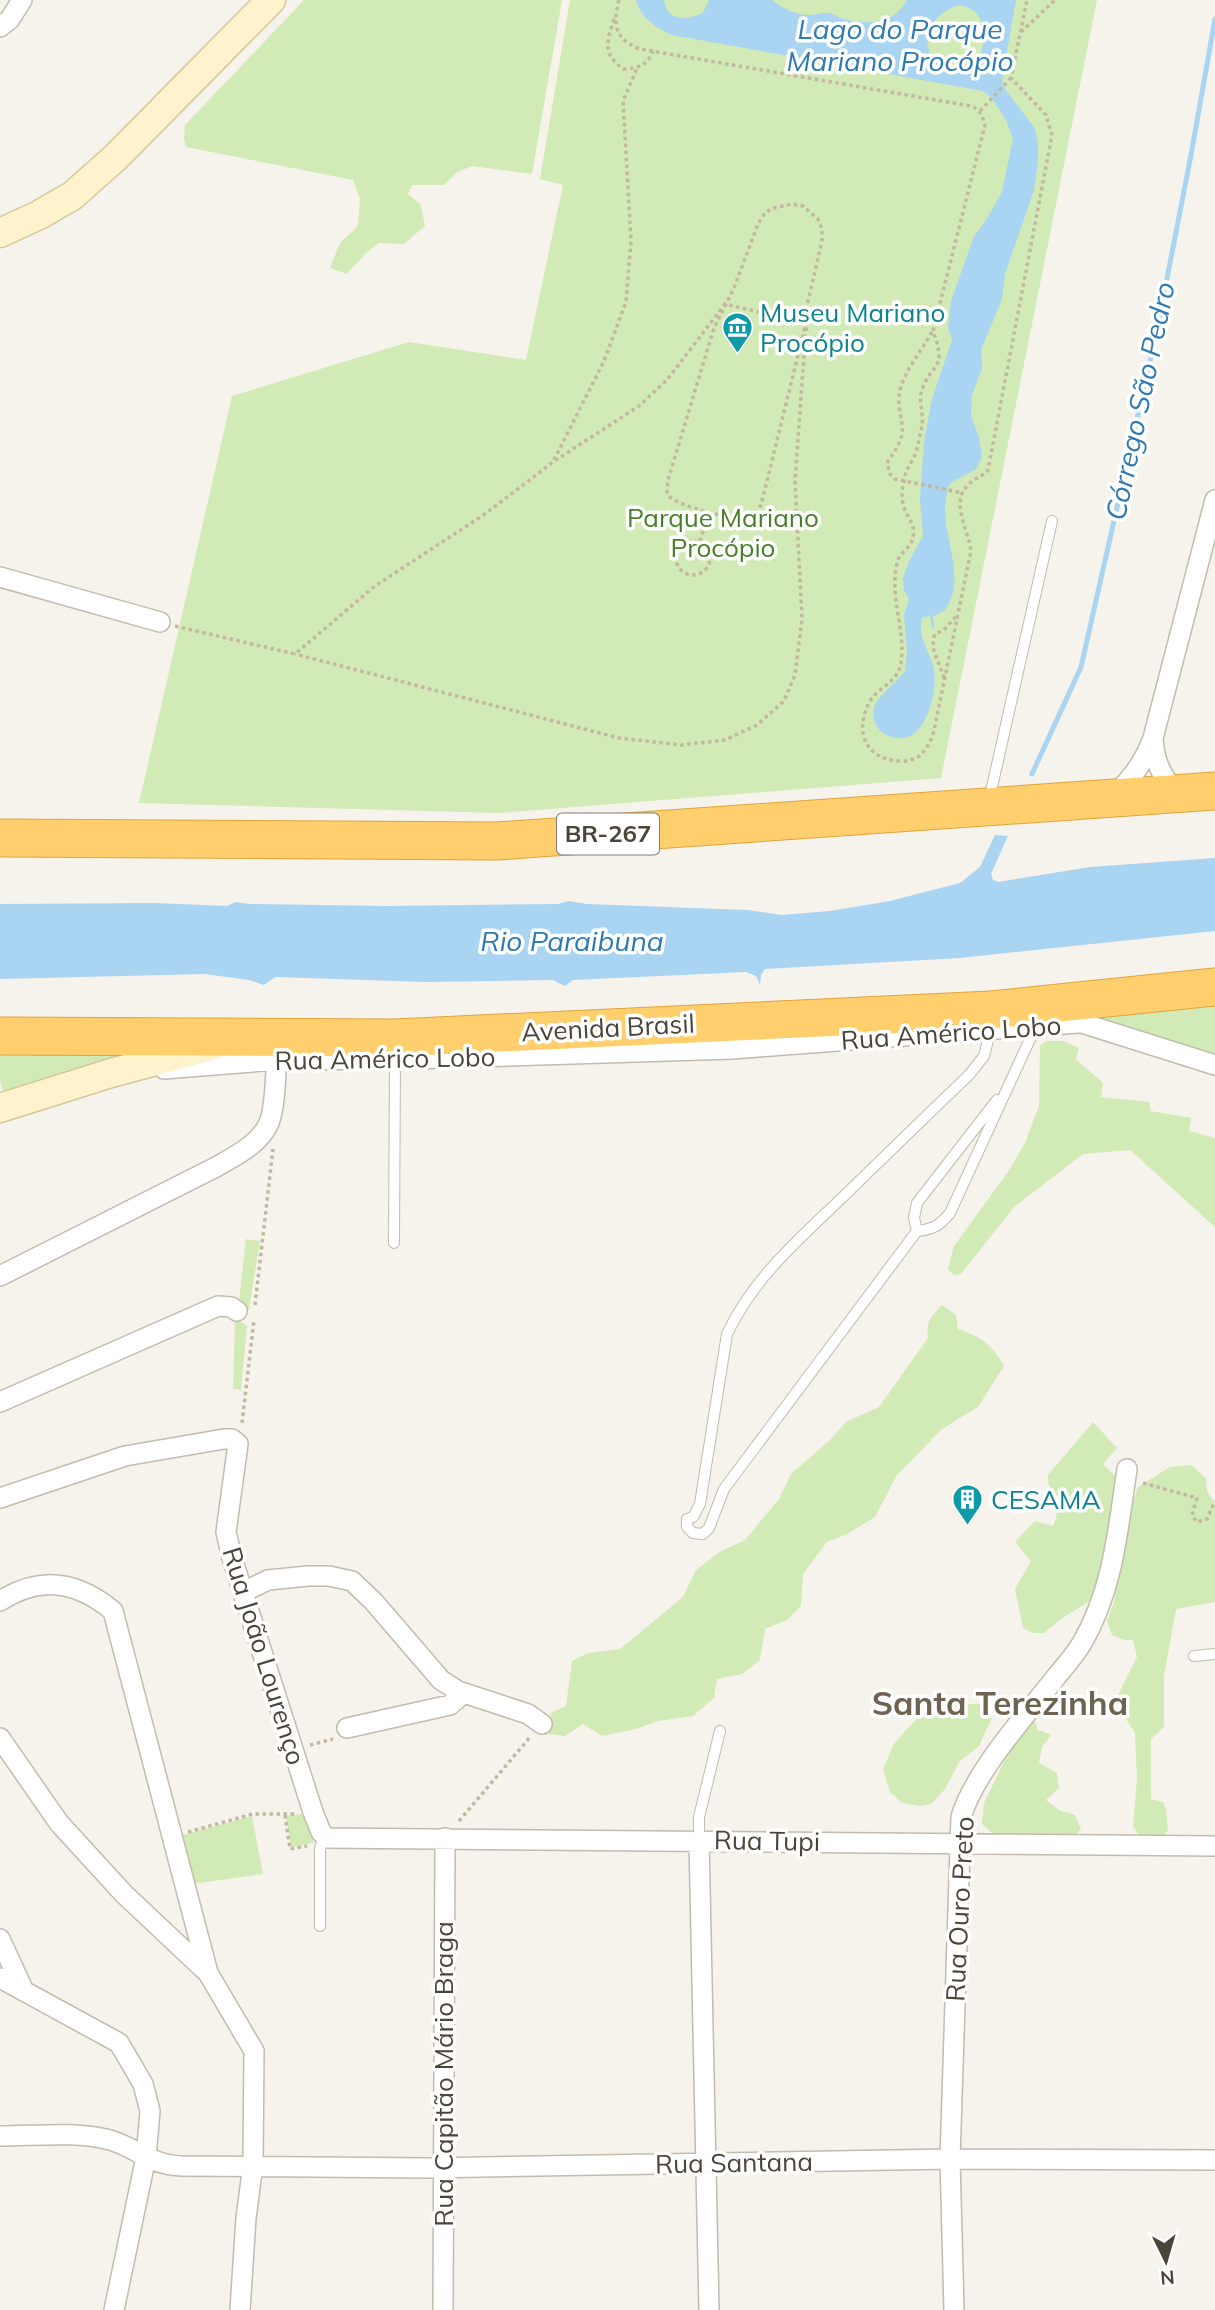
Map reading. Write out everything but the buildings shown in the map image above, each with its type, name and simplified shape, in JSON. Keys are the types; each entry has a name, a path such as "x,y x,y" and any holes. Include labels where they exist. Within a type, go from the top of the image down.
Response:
{"highway":[{"name":"BR-267","path":"0,838 497,841 1201,791"},
{"name":"Avenida Brasil","path":"0,1035 238,1038 277,1049 395,1049 1014,1016 1215,987"}],"street":[{"path":"0,27 10,19 22,0"},
{"path":"0,233 72,196 116,156 271,0"},
{"path":"1113,797 1146,758 1153,738 1215,500"},
{"path":"0,577 160,622"},
{"path":"1153,738 1155,758 1160,771 1201,791"},
{"name":"Rua Américo Lobo","path":"1014,1016 1078,1023 1215,1065"},
{"name":"Rua Américo Lobo","path":"0,1108 111,1073 238,1038"},
{"path":"0,1276 268,1138 277,1049"},
{"name":"Rua Américo Lobo","path":"111,1073 277,1049"},
{"path":"0,1402 218,1306 231,1307 237,1311"},
{"path":"0,1498 125,1456 237,1436"},
{"name":"Rua João Lourenço","path":"237,1436 239,1450 226,1532 319,1838"},
{"name":"Rua Ouro Preto","path":"954,2310 950,2160 961,1817 974,1786 1018,1724 1081,1646 1100,1608 1111,1572 1126,1474"},
{"path":"243,1592 268,1580 329,1576 352,1581 374,1602 441,1680 458,1691 528,1714 542,1724"},
{"path":"0,1601 11,1594 46,1584 69,1586 93,1594 113,1611 208,1973 254,2051 253,2165 246,2218 240,2310"},
{"path":"347,1728 450,1705 457,1699 458,1691"},
{"path":"0,1738 60,1823 124,1894 208,1973"},
{"name":"Rua Tupi","path":"319,1838 1215,1846"},
{"name":"Rua Capitão Mário Braga","path":"443,2310 445,1838"},
{"path":"699,1840 709,2310"},
{"path":"0,1939 23,1989"},
{"path":"0,1978 120,2043 144,2084 150,2112 146,2157 114,2310"},
{"name":"Rua Santana","path":"0,2136 88,2135 113,2141 163,2165 443,2168 950,2160 1215,2160"}],"lane":[{"path":"988,807 1052,521"},
{"path":"1014,1016 1030,1039 950,1213 940,1226 917,1231 724,1489 709,1528 703,1534 693,1534 687,1527 687,1519 693,1517 700,1504 725,1344 739,1309 757,1283 787,1251 969,1075 1014,1016"},
{"path":"394,1242 395,1049"},
{"path":"917,1231 914,1218 921,1196 1008,1086"},
{"path":"1194,1657 1215,1654"},
{"path":"699,1840 699,1817 720,1731"},
{"path":"319,1838 320,1926"}],"path":[{"path":"619,0 608,40 608,51 613,61 623,69 637,68 649,61 653,51"},
{"path":"980,111 1009,80 1027,0"},
{"path":"1021,32 1055,0"},
{"path":"615,18 623,40 640,49 971,106 980,111 985,125 933,331 910,364 900,391 898,409 903,432 887,463 890,474 895,479 964,493"},
{"path":"554,462 604,361 626,302 631,242 623,101 637,68"},
{"path":"933,331 940,349 939,366 930,375 921,394 922,423 915,455 906,470 902,497 904,509 913,523 914,538 909,548 900,554 897,562 896,613 901,636 902,661 899,673 877,692 868,704 862,725 866,745 873,754 886,760 906,761 917,758 926,750 933,735 971,551 970,539 962,520 961,505 967,485 988,470 1052,135 1045,115 1009,80"},
{"path":"160,622 619,738 681,745 725,740 757,725 784,701 795,676 802,619 795,481 808,301 822,241 822,229 818,219 803,206 782,205 765,213 758,224 734,288 714,328 668,480 667,492 670,498 738,519 748,518 757,512 761,505 806,323"},
{"path":"295,654 375,586 485,514 554,462 639,406 667,380 725,304"},
{"path":"725,304 806,323"},
{"path":"700,541 709,512"},
{"path":"688,541 700,541 710,555 707,567 698,574 682,571 676,563 679,547 688,541"},
{"path":"944,681 932,647 933,640 935,635 951,624 959,614"},
{"path":"237,1436 268,1138"},
{"path":"1126,1474 1197,1498 1192,1515 1197,1521 1207,1519 1215,1501"},
{"path":"445,1838 542,1724"},
{"path":"293,1749 349,1735 347,1728"},
{"path":"172,1837 253,1814 302,1813"},
{"path":"285,1815 290,1849 319,1838"}],"green space":[{"path":"304,0 562,0 532,174 472,166 456,173 444,185 412,185 408,194 421,205 425,226 404,244 379,243 347,274 330,268 340,243 358,226 360,199 353,180 186,147 184,139 185,125"},
{"name":"Parque Mariano Procópio","path":"570,0 1097,0 941,778 499,813 139,803 232,396 409,342 526,360 563,185 540,179"},
{"path":"1215,1003 1215,1058 1076,1016"},
{"path":"1046,1041 1063,1041 1079,1048 1076,1059 1103,1083 1101,1097 1149,1102 1151,1111 1191,1118 1189,1131 1215,1138 1215,1227 1130,1150 1083,1154 1014,1207 961,1274 954,1275 948,1269 954,1246 1008,1172 1025,1143 1039,1106 1040,1046"},
{"path":"0,1044 162,1045 4,1097 0,1080"},
{"path":"246,1239 260,1241 249,1310 239,1301"},
{"path":"942,1305 956,1315 958,1329 985,1342 1004,1366 978,1407 942,1429 897,1475 875,1517 847,1534 827,1542 803,1574 801,1606 787,1620 765,1629 760,1660 742,1674 717,1679 714,1698 693,1716 658,1721 602,1736 583,1724 565,1736 549,1734 551,1713 566,1706 572,1661 588,1653 620,1649 683,1597 696,1570 721,1551 745,1540 779,1499 791,1474 846,1422 879,1407 928,1338 928,1323"},
{"path":"235,1318 247,1326 241,1390 233,1389"},
{"path":"1093,1422 1117,1448 1103,1464 1119,1480 1096,1599 1064,1617 1044,1633 1032,1633 1023,1628 1015,1589 1031,1561 1015,1542 1035,1521 1053,1526 1057,1511 1048,1475"},
{"path":"1191,1465 1206,1478 1207,1491 1215,1504 1215,1602 1176,1609 1164,1676 1164,1727 1151,1739 1151,1799 1163,1802 1168,1830 1164,1836 1140,1837 1133,1826 1137,1779 1135,1733 1124,1716 1117,1697 1137,1657 1133,1640 1112,1635 1107,1621 1114,1602 1127,1520 1138,1487 1170,1467"},
{"path":"982,1704 992,1718 979,1746 960,1761 945,1789 931,1804 919,1806 902,1803 890,1792 883,1770 893,1745 917,1718 935,1706"},
{"path":"1033,1716 1038,1730 1051,1735 1042,1747 1039,1763 1057,1773 1059,1788 1046,1800 1059,1810 1075,1815 1081,1829 1071,1840 998,1838 982,1824 984,1803 1003,1764"},
{"path":"309,1813 314,1843 291,1847 286,1816"},
{"path":"252,1816 263,1874 192,1884 179,1836"}],"water":[{"name":"Lago do Parque Mariano Procópio","path":"636,0 664,0 673,16 684,18 703,13 709,0 772,0 797,13 829,13 844,19 871,22 888,19 907,0 1016,0 1002,80 1005,89 1034,127 1038,141 1038,162 1034,190 1005,274 1002,299 981,350 982,369 972,395 971,416 979,437 982,457 976,469 950,483 947,493 946,523 953,562 954,588 944,611 933,616 934,628 930,616 923,617 922,637 934,669 934,684 926,718 910,736 894,738 880,731 873,717 874,708 905,671 907,651 904,615 909,599 904,590 903,578 923,536 920,499 924,442 932,399 952,340 948,327 951,301 974,236 1002,192 1013,139 1006,120 992,98 983,91 672,35 650,21 641,12","holes":["959,5 975,12 983,27 981,53 977,61 958,66 944,64 934,58 928,48 928,36 933,24 943,13"]},
{"name":"Rio Paraibuna","path":"995,835 1008,836 991,874 993,880 998,882 1090,867 1215,858 1215,931 960,958 765,969 760,985 756,976 746,972 573,980 565,986 553,980 426,982 275,977 264,985 249,980 205,974 0,979 0,904 154,903 227,906 236,902 386,906 558,904 569,901 748,910 781,915 830,911 890,901 960,883 980,867"}],"waterway":[{"name":"Córrego São Pedro","path":"1032,774 1081,667 1157,330 1215,19"}],"place":[{"name":"Museu Mariano Procópio","path":"737,355"},
{"name":"CESAMA","path":"968,1527"}],"district":[{"name":"Santa Terezinha","path":"1000,1703"}]}
